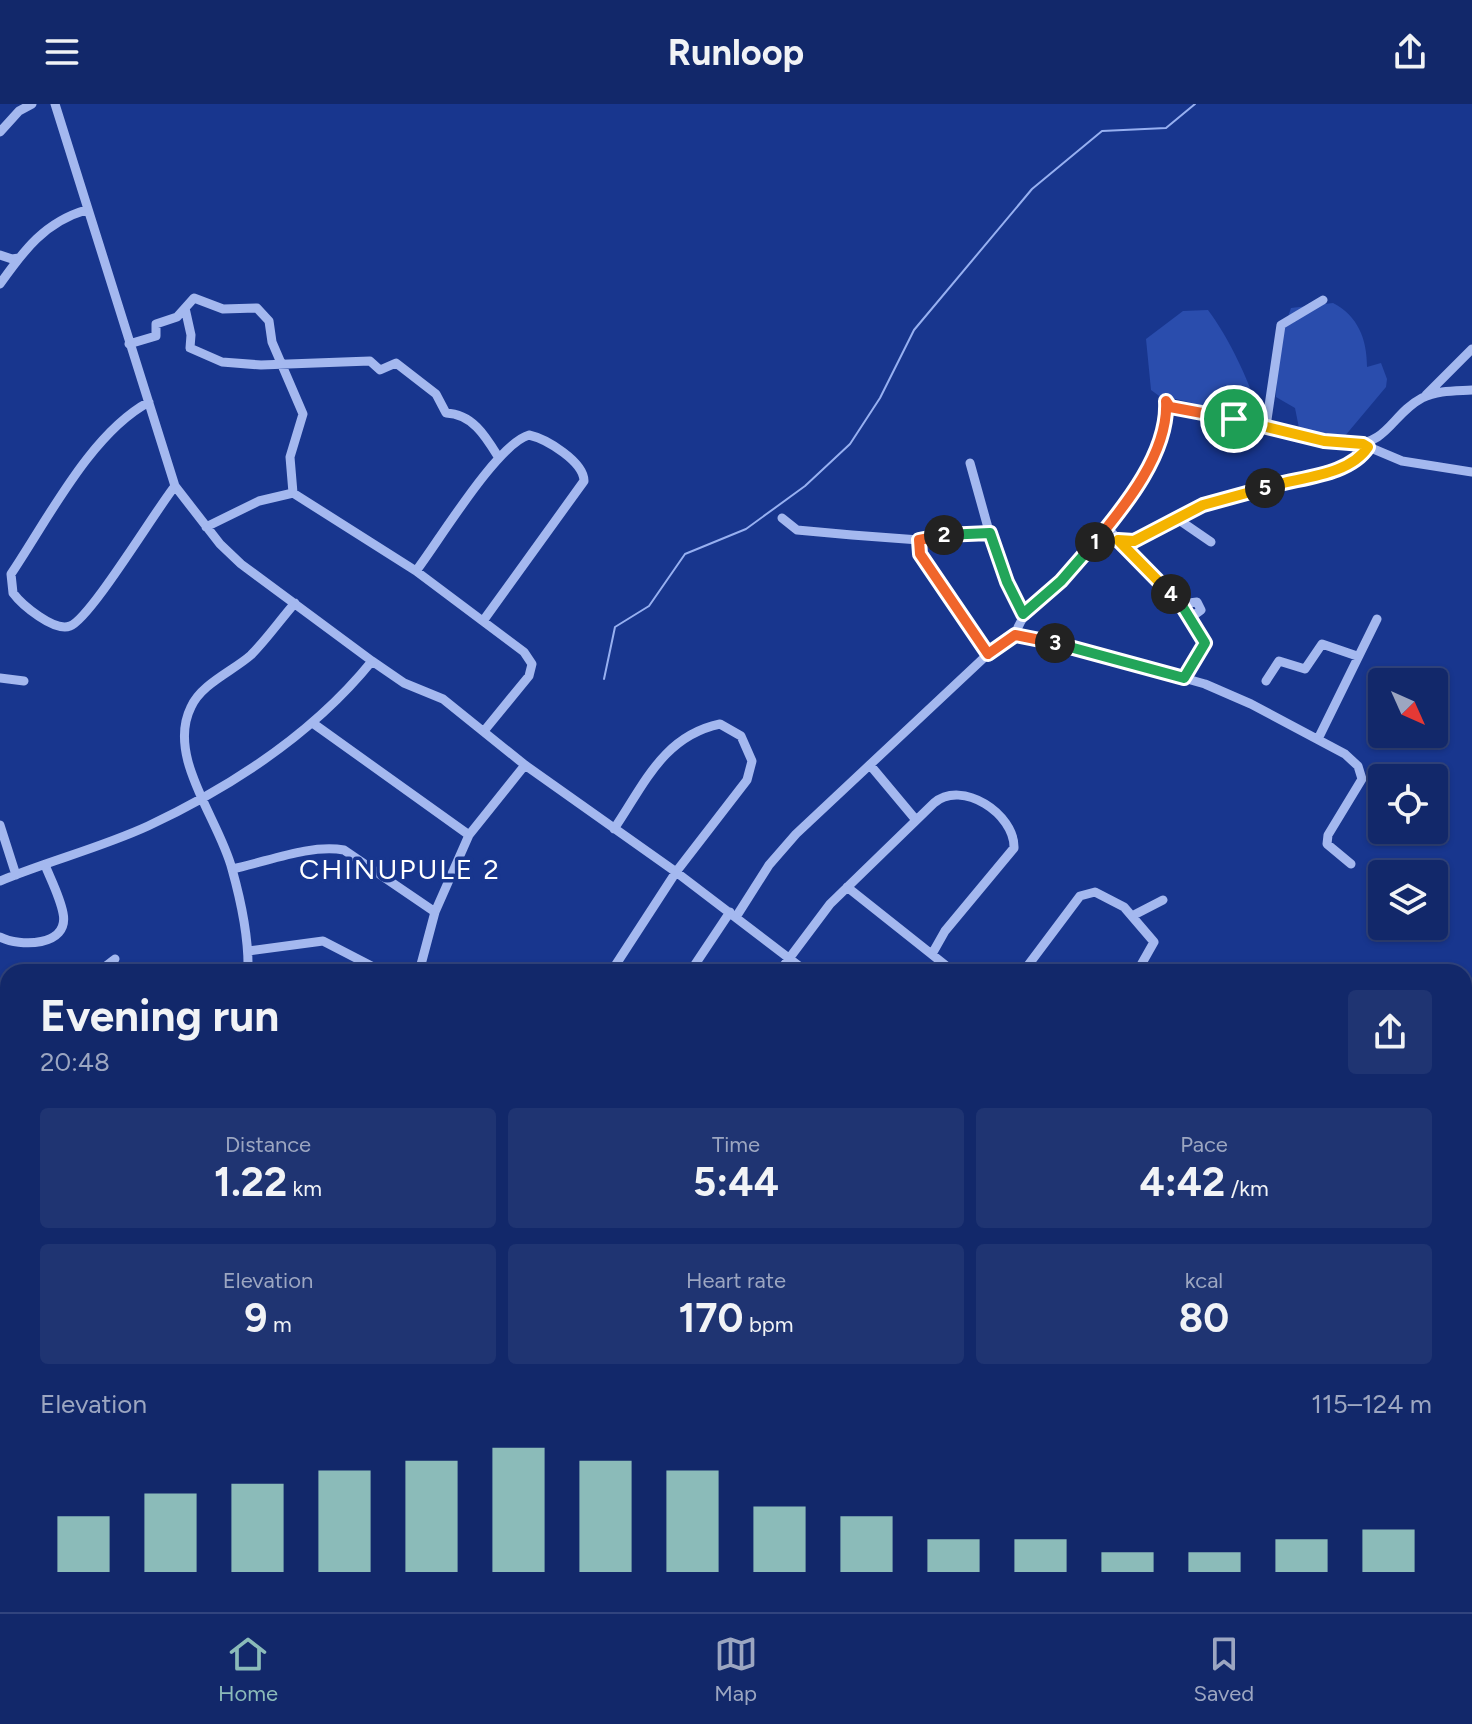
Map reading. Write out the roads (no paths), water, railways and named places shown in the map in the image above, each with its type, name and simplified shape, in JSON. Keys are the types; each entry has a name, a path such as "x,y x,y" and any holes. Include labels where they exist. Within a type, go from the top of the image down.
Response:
{"street":[{"path":"0,132 19,111 32,104"},
{"path":"55,104 175,486 206,527 241,564 372,661 404,683 443,699 525,765 676,872 797,964"},
{"path":"0,284 48,227 86,210"},
{"path":"0,255 19,258"},
{"path":"129,344 156,336 156,324 177,317 194,298 223,309 257,308 269,321 272,342 303,414 290,457 293,493"},
{"path":"1266,426 1281,325 1323,300"},
{"path":"185,308 191,335 190,348 222,362 370,361 380,370 396,363 436,394 446,413 457,413 473,422 499,458"},
{"path":"1118,540 1134,541 1159,525 1179,520 1203,505 1288,480 1336,470 1360,459 1366,446 1377,440 1424,397 1472,349"},
{"path":"1424,397 1438,392 1472,390"},
{"path":"696,964 769,865 796,834 988,654 1015,635 1023,614 1061,581 1108,529 1160,443 1166,401 1170,407 1183,407 1324,441 1366,446 1402,461 1472,472"},
{"path":"149,402 115,424 95,448 11,574 13,593 53,624 65,628 73,625 97,598 175,486"},
{"path":"416,571 499,458 520,438 537,437 560,452 585,476 574,499 483,621"},
{"path":"970,463 1007,582 1023,614"},
{"path":"206,527 259,501 293,493 416,571 524,652 532,670 484,731"},
{"path":"782,518 797,530 919,540 990,533"},
{"path":"1179,520 1211,542"},
{"path":"1108,529 1181,604 1197,602 1201,610 1190,618 1205,643 1184,678"},
{"path":"919,540 920,554 988,654"},
{"path":"248,964 232,869 204,797 192,780 185,756 186,721 190,707 198,696 254,652 295,603"},
{"path":"1318,739 1377,619"},
{"path":"1015,635 1059,643 1184,678 1251,704 1345,754 1361,772 1359,787 1328,835 1327,844 1351,864"},
{"path":"1266,681 1279,661 1305,669 1322,644 1357,656"},
{"path":"0,881 148,826 204,797 290,743 314,724 372,661"},
{"path":"0,678 24,681"},
{"path":"314,724 469,835"},
{"path":"614,829 653,766 671,747 706,727 720,724 741,736 751,753 751,771 676,872 616,964"},
{"path":"421,964 435,912 469,835 525,765"},
{"path":"870,765 916,820"},
{"path":"785,964 847,887 916,820 944,796 977,799 988,805 1009,829 1014,843 1008,857 945,931 932,954"},
{"path":"0,825 16,875"},
{"path":"232,869 311,851 344,850 435,912"},
{"path":"0,937 35,944 48,940 59,930 64,914 45,865"},
{"path":"847,887 944,964"},
{"path":"1029,964 1080,896 1087,893 1106,895 1132,916 1154,942 1142,964"},
{"path":"1132,916 1163,900"},
{"path":"248,951 323,941 368,964"},
{"path":"108,964 115,959"}],"waterway":[{"path":"604,679 615,627 649,606 685,554 746,529 805,486 850,444 880,398 914,330 1032,189 1102,131 1166,128 1195,104"}],"district":[{"name":"CHINUPULE 2","path":"400,869"}]}
